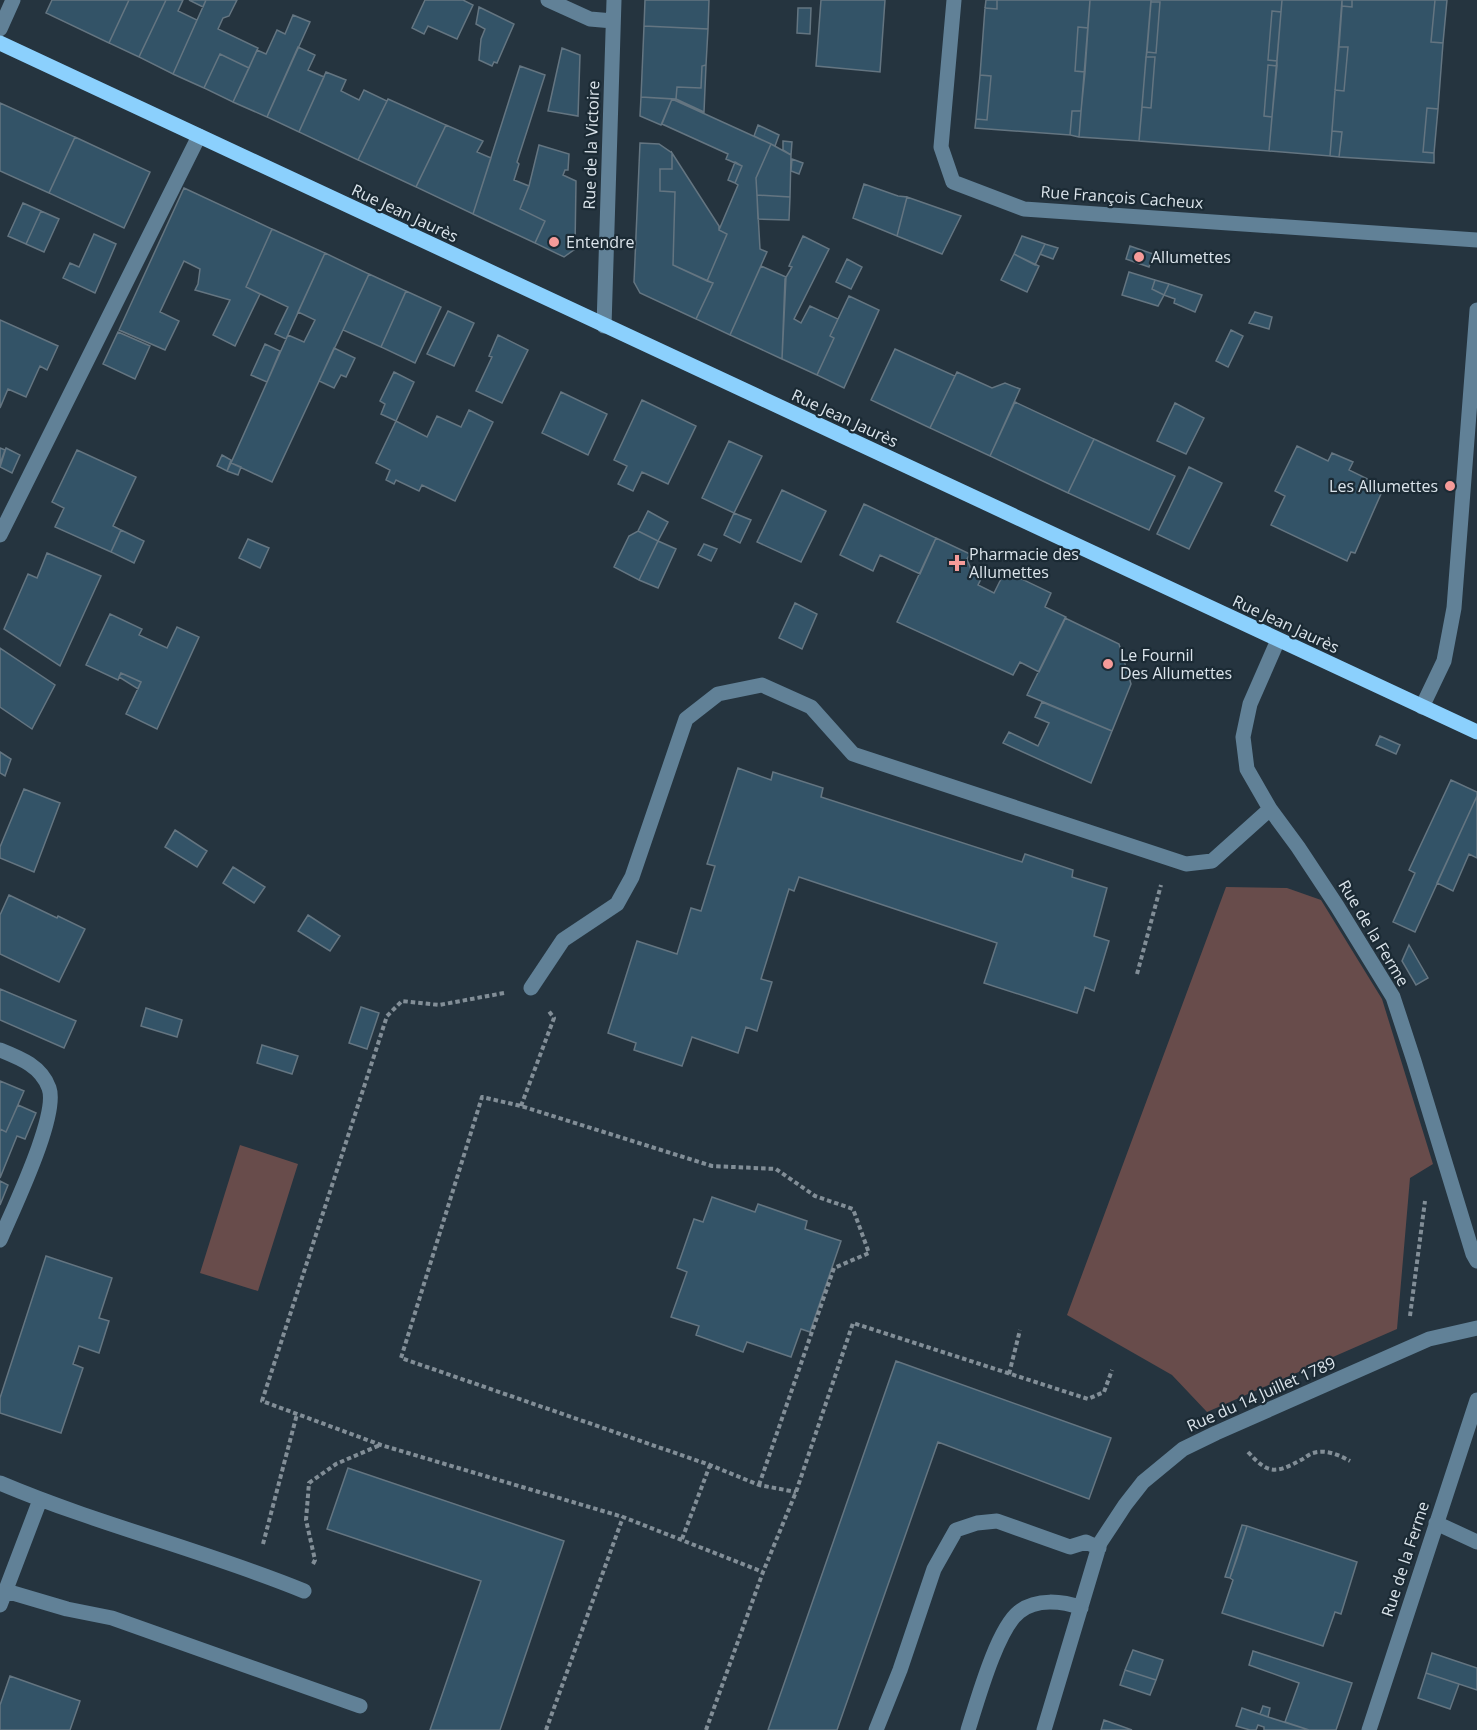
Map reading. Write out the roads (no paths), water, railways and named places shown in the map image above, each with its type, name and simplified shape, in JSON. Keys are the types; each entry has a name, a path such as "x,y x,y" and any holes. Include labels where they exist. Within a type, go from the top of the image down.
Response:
{"main road":[{"name":"Rue Jean Jaurès","path":"0,43 1477,732"}],"street":[{"path":"0,30 13,0"},
{"path":"548,0 590,19 613,21"},
{"name":"Rue de la Victoire","path":"604,326 614,0"},
{"name":"Rue François Cacheux","path":"954,0 941,147 953,182 1024,209 1477,240"},
{"path":"0,535 199,136"},
{"path":"1422,707 1444,661 1454,608 1477,310"},
{"name":"Rue de la Ferme","path":"1278,640 1250,704 1243,737 1246,769 1270,809 1324,886 1393,998 1477,1261"},
{"path":"531,988 563,940 617,904 632,878 686,719 718,694 762,685 811,706 853,754 1186,864 1212,861 1270,809"},
{"path":"0,1050 21,1058 40,1072 50,1089 51,1111 0,1240"},
{"name":"Rue du 14 Juillet 1789","path":"1044,1730 1100,1543 1143,1482 1183,1449 1429,1339 1477,1328"},
{"name":"Rue de la Ferme","path":"1369,1730 1477,1400"},
{"path":"0,1483 40,1500 256,1571 304,1591"},
{"path":"40,1500 3,1598 112,1618 360,1706"},
{"path":"876,1730 900,1670 934,1569 956,1530 977,1523 997,1521 1070,1546 1086,1542 1099,1548"},
{"path":"1436,1523 1477,1542"},
{"path":"968,1730 1001,1636 1019,1611 1042,1602 1067,1602 1081,1608"}],"place":[{"name":"Entendre","path":"554,242"},
{"name":"Allumettes","path":"1139,257"},
{"name":"Les Allumettes","path":"1450,486"},
{"name":"Pharmacie des Allumettes","path":"957,563"},
{"name":"Le Fournil Des Allumettes","path":"1108,664"}]}
